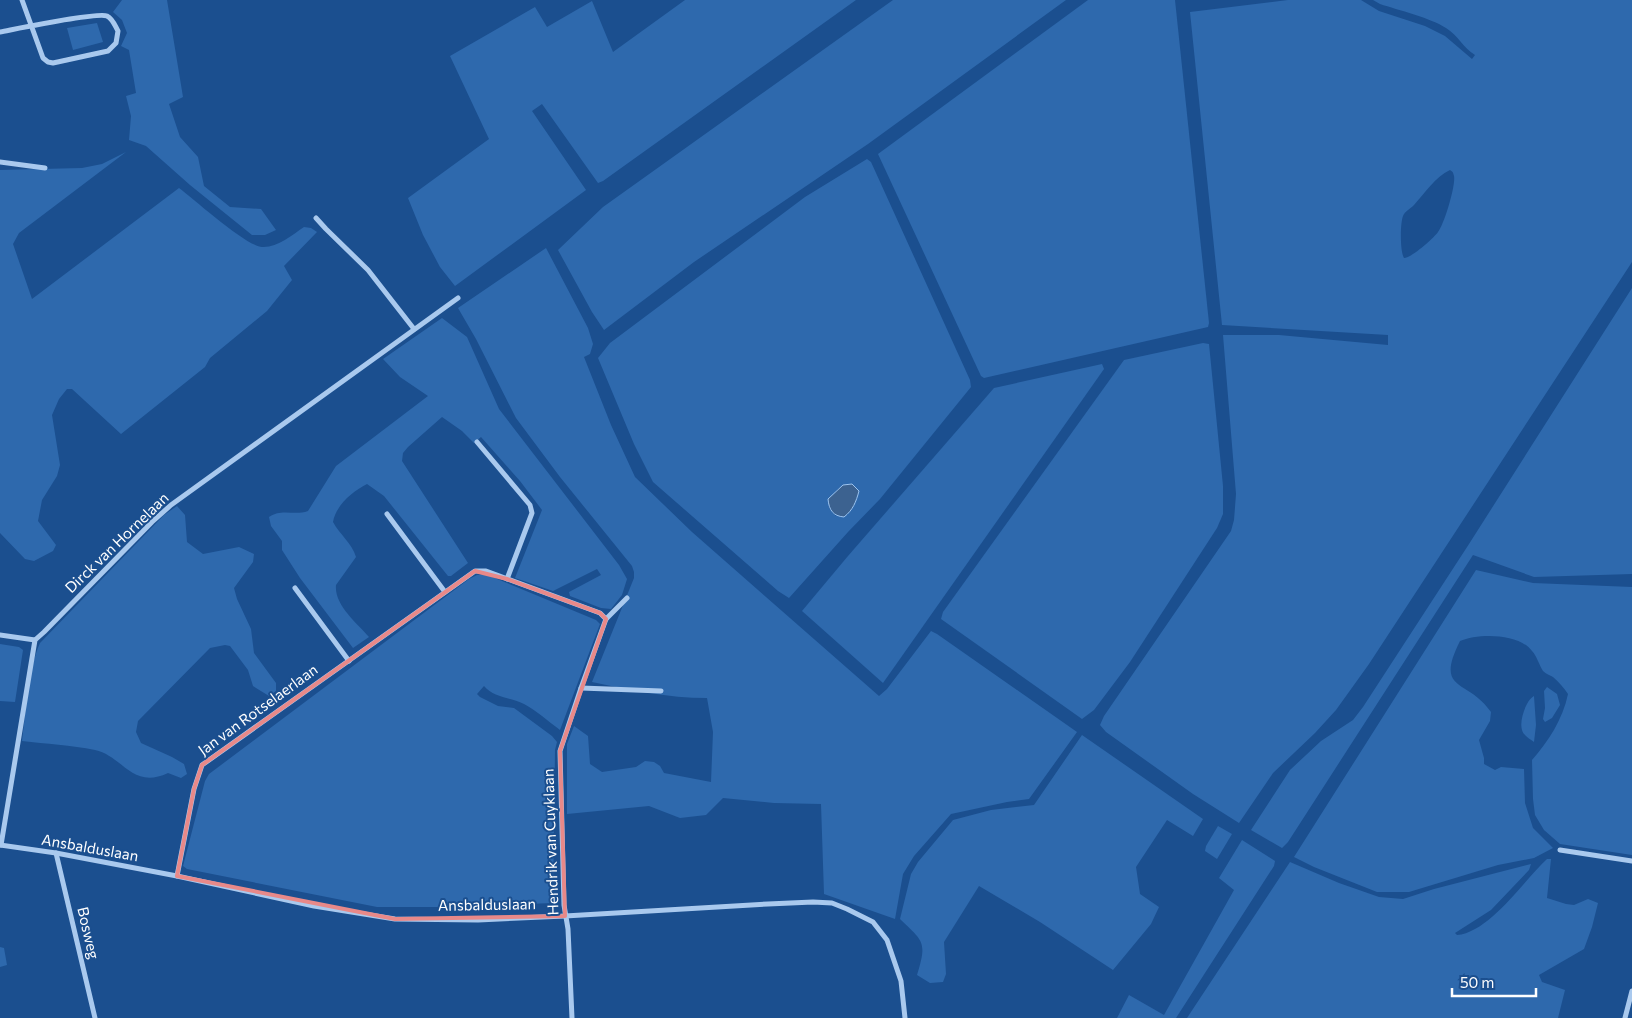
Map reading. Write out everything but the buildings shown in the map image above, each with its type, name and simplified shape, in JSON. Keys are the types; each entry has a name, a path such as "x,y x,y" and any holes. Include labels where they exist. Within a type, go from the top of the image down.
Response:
{"street":[{"path":"0,32 31,26 95,15 106,16 112,21 118,31 116,43 108,51 54,63 48,62 43,58 31,26 22,0"},
{"path":"0,162 45,168"},
{"path":"316,218 368,270 414,329"},
{"name":"Dirck van Hornelaan","path":"35,640 170,505 458,298"},
{"path":"477,442 530,505 532,513 508,579"},
{"path":"387,514 445,592"},
{"name":"Jan van Rotselaerlaan","path":"177,876 194,789 202,765 475,572 481,570 508,579 600,613 606,619"},
{"path":"295,588 348,661"},
{"path":"627,598 606,619 581,688 661,691"},
{"path":"0,635 35,640 1,845"},
{"name":"Hendrik van Cuyklaan","path":"572,1018 568,929 564,905 560,750 581,688"},
{"name":"Ansbalduslaan","path":"1,845 56,853 177,876 314,906 395,918 478,920 768,904 832,903 873,922 887,940 902,981 905,1018"},
{"path":"1560,850 1632,861"},
{"name":"Bosweg","path":"56,853 95,1018"},
{"path":"1625,1018 1632,991"}],"highlighted area":[{"path":"475,571 507,579 600,613 606,619 560,751 565,916 395,919 177,876 194,789 202,765"}],"shaded area":[{"path":"122,0 167,0 183,97 169,104 180,137 198,157 204,186 230,207 261,209 276,230 265,235 252,235 190,185 146,146 129,140 131,116 126,96 136,93 129,50 121,46 127,33 122,20 113,12"},
{"path":"685,0 856,0 598,183 542,104 532,111 586,190 455,286 440,267 423,235 408,198 489,139 450,56 535,7 547,27 592,1 613,52"},
{"path":"893,0 1066,0 868,144 694,262 604,330 558,250 603,207"},
{"path":"1088,0 1175,0 1208,327 984,378 981,376 878,154"},
{"path":"1288,0 1361,0 1379,11 1425,26 1445,36 1472,59 1475,55 1454,34 1440,24 1373,0 1632,0 1632,262 1369,664 1336,710 1273,773 1239,823 1193,794 1106,732 1100,725 1104,716 1231,531 1236,494 1223,335 1279,335 1388,345 1388,335 1222,325 1190,12","holes":["1450,170 1454,176 1453,188 1440,228 1422,248 1404,258 1401,238 1401,225 1404,214 1435,181"]},
{"path":"97,23 103,42 73,50 67,28"},
{"path":"126,152 19,233 13,244 32,299 179,188 220,222 254,245 268,247 284,240 304,227 311,228 317,232 284,266 292,280 267,311 210,358 205,367 121,434 72,389 67,389 59,399 52,415 60,465 57,476 42,500 38,521 56,545 53,551 34,561 25,559 0,533 0,170 82,168 102,164"},
{"path":"867,159 871,162 970,380 971,387 880,499 789,598 778,591 653,482 634,444 598,358 610,343 805,197","holes":["852,484 836,516 829,508 834,494 842,486"]},
{"path":"546,248 588,328 593,344 590,354 584,357 611,425 635,477 692,532 879,696 887,689 931,631 1077,732 1029,799 951,814 914,856 903,874 895,919 824,894 821,804 774,803 723,798 706,815 680,818 649,806 567,814 567,744 574,726 588,736 590,764 602,772 636,767 645,761 654,762 660,766 664,773 711,782 713,732 707,698 663,695 592,682 634,578 632,566 560,477 516,418 458,308"},
{"path":"1632,288 1632,574 1534,577 1473,555 1288,842 1282,848 1251,830 1290,770 1321,741 1353,720 1363,707"},
{"path":"442,318 467,337 499,409 619,565 627,579 622,595 611,609 601,608 570,596 569,592 601,575 597,569 553,591 515,578 542,510 520,481 481,437 474,443 462,431 442,417 408,447 403,453 402,461 468,563 451,576 448,576 384,496 367,484 356,490 341,504 333,522 352,547 356,557 336,585 336,592 342,607 369,637 353,648 300,578 282,550 282,541 271,526 269,517 283,512 298,513 308,511 336,466 428,396 400,377 383,359"},
{"path":"1203,343 1209,344 1223,486 1223,514 1217,528 1130,662 1094,710 1082,719 941,619 943,612 1124,360"},
{"path":"1102,364 1104,369 883,683 802,611 994,388"},
{"path":"852,484 859,491 854,506 844,517 834,514 829,506 828,499 843,485"},
{"path":"177,506 185,515 187,542 203,554 239,547 254,554 253,562 234,588 251,629 254,653 276,683 276,691 269,696 253,686 248,670 230,646 210,648 138,721 136,732 141,743 184,764 187,774 181,778 168,773 156,777 136,775 105,753 95,750 22,741 30,678 40,643 164,515"},
{"path":"1476,570 1533,583 1632,587 1632,855 1560,844 1544,830 1535,815 1532,760 1554,730 1563,712 1568,694 1553,677 1543,671 1534,653 1526,645 1508,638 1487,636 1460,641 1453,658 1452,677 1457,683 1482,701 1491,712 1490,721 1479,740 1484,764 1495,770 1501,767 1524,769 1525,803 1533,828 1553,848 1534,858 1498,865 1409,892 1377,892 1294,857"},
{"path":"485,574 596,620 600,624 560,730 529,707 492,693 484,686 477,694 498,706 514,708 552,736 557,742 555,750 553,903 452,907 377,907 187,869 183,866 205,781 209,774 469,579"},
{"path":"0,644 19,647 23,650 15,702 0,701"},
{"path":"1547,687 1557,694 1560,705 1552,718 1545,722 1543,719 1545,708 1544,691"},
{"path":"1534,696 1536,725 1534,742 1524,734 1521,726 1526,706"},
{"path":"1082,735 1203,819 1193,836 1167,820 1136,867 1140,894 1159,907 1151,924 1113,970 1040,922 979,886 944,942 946,974 943,982 930,983 917,975 922,956 921,943 919,938 900,919 911,874 918,862 953,820 991,810 1034,805"},
{"path":"1218,826 1232,834 1217,859 1205,851"},
{"path":"1242,840 1275,861 1274,866 1176,1018 1117,1018 1129,995 1164,1015 1234,890 1219,878"},
{"path":"1547,859 1551,859 1547,898 1574,905 1588,899 1598,903 1584,949 1539,975 1542,982 1565,990 1558,1018 1187,1018 1290,862 1339,883 1379,897 1403,899 1531,864 1529,870 1491,910 1455,933 1457,935 1469,932 1482,925 1494,915"},
{"path":"0,947 4,948 7,965 0,967"}]}
